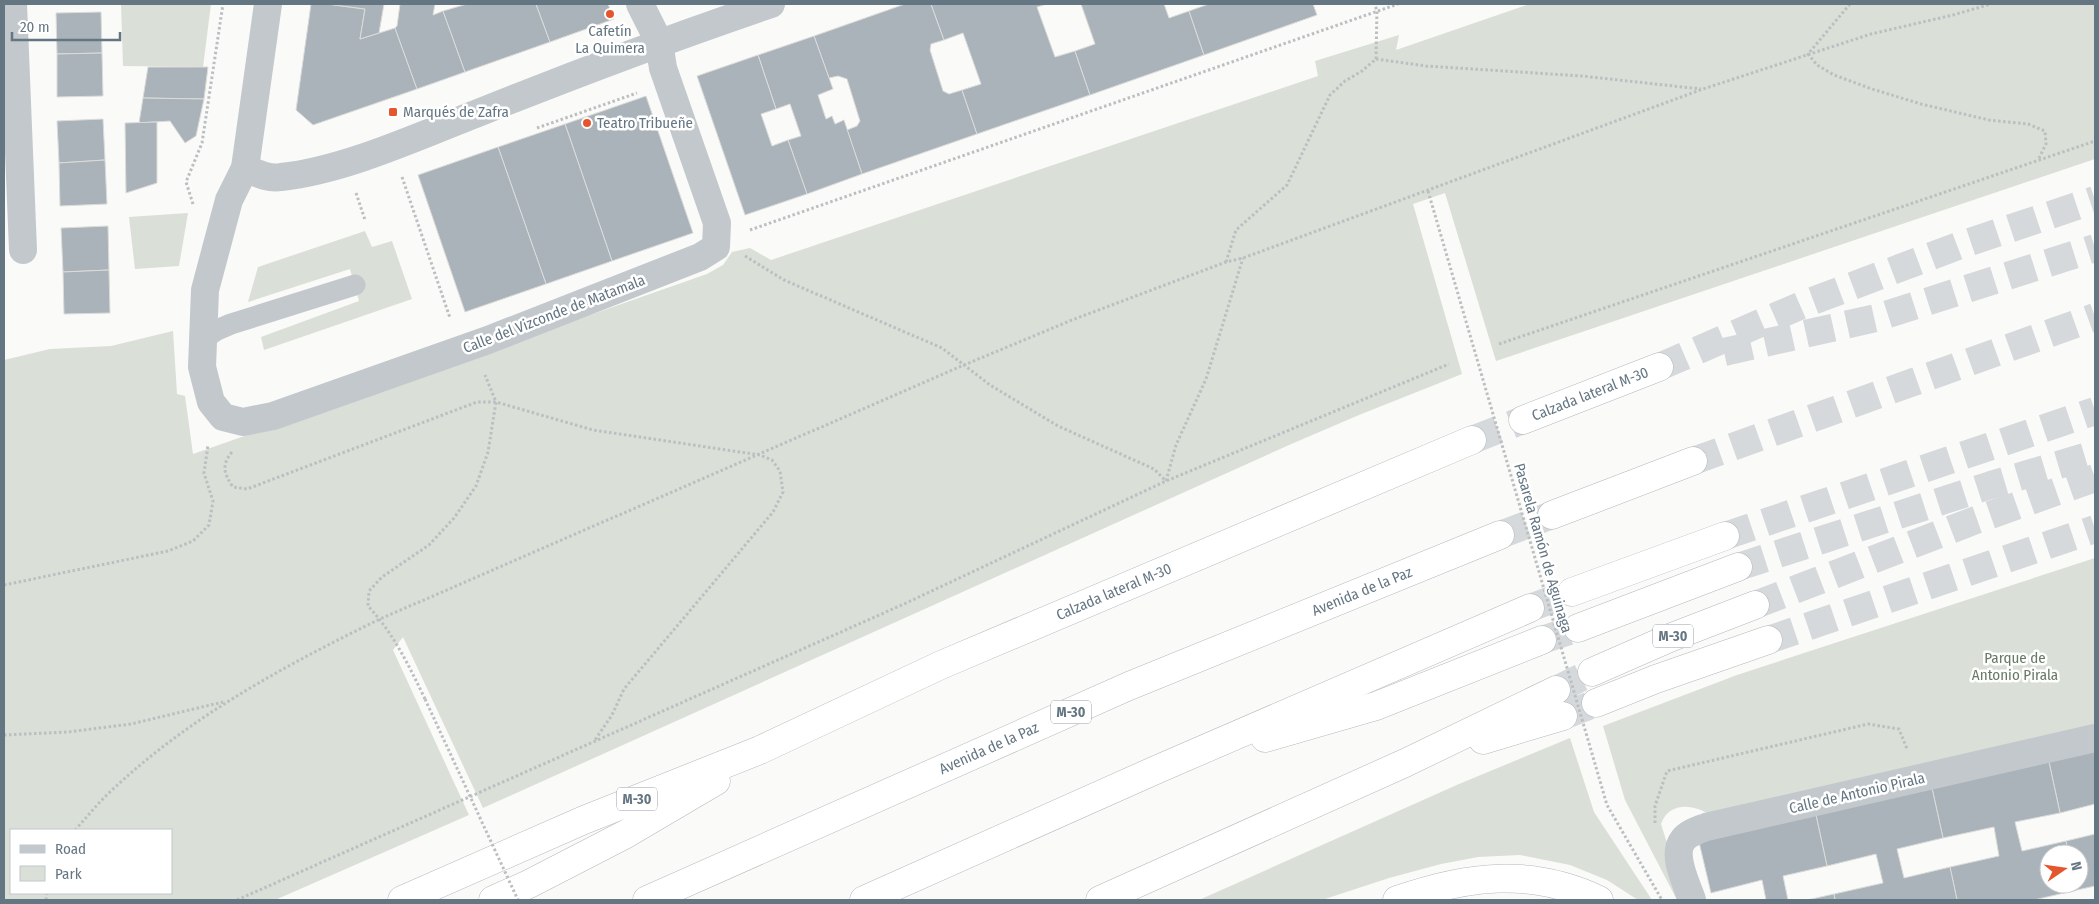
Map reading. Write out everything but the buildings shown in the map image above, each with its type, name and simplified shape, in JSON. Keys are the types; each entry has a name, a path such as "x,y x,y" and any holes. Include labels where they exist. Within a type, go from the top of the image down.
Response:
{"highway":[{"name":"Calzada lateral M-30","path":"1523,420 1659,367"},
{"name":"Calzada lateral M-30","path":"760,750 941,665 1472,440"},
{"path":"1552,515 1693,461"},
{"name":"Avenida de la Paz","path":"647,900 1129,686 1500,535"},
{"path":"1572,592 1725,536"},
{"path":"1578,628 1738,567"},
{"name":"M-30","path":"1592,672 1672,637 1755,605"},
{"path":"864,900 1158,769 1530,608"},
{"path":"1158,769 1376,706 1542,640"},
{"path":"1596,704 1656,679 1768,640"},
{"path":"1100,900 1405,763 1556,690"},
{"path":"1405,763 1563,716"},
{"name":"M-30","path":"402,900 584,820 760,750"},
{"path":"493,900 529,884 626,834 703,790 760,750"},
{"path":"1396,900 1462,882 1512,877 1534,880 1582,892 1599,900"}],"street":[{"path":"13,4 9,31 12,220 22,250"},
{"path":"202,340 205,290 229,200 245,168 268,4"},
{"name":"Calle del Vizconde de Matamala","path":"202,340 202,367 211,402 223,417 243,422 273,416 488,340 700,257 716,247 717,223 663,68 658,42 640,4"},
{"path":"245,168 262,176 279,178 347,162 658,42 771,4"},
{"name":"Calle de Antonio Pirala","path":"1692,900 1678,854 1682,841 1691,833 1722,824 2095,738"}],"lane":[{"path":"202,340 217,330 355,285"}],"path":[{"path":"1226,262 1236,230 1287,186 1330,95 1345,81 1362,71 1376,59 1377,10 1374,4"},
{"path":"746,236 748,230 766,223 1398,4"},
{"path":"1808,54 1850,4"},
{"path":"76,829 110,791 166,744 226,701 306,656 380,619 964,365 1072,320 1226,262 1242,258 1428,191 1703,89 1871,34 1991,4"},
{"path":"1808,54 1817,65 1834,75 1872,89 1920,104 1989,120 2028,124 2045,131 2046,144 2039,159"},
{"path":"1376,59 1426,66 1610,79 1703,89"},
{"path":"530,130 640,92"},
{"path":"1499,344 2095,140"},
{"path":"401,174 452,323"},
{"name":"Pasarela Ramón de Aguinaga","path":"1428,191 1607,805 1662,900"},
{"path":"744,248 745,256 784,280 942,348 990,385 1058,426 1154,469 1166,481"},
{"path":"1166,481 1176,445 1206,379 1242,258"},
{"path":"237,900 904,604 1166,481 1449,364"},
{"path":"482,369 496,402 488,452 476,486 454,518 428,545 382,577 369,591 368,606 380,619 401,650 426,699 518,900"},
{"path":"238,449 230,453 224,465 225,476 233,488 247,489 477,402 496,402 593,430 760,455 772,460 780,471 783,492 773,512 624,689 612,716 595,740"},
{"path":"4,585 168,551 194,541 209,525 213,502 204,473 208,448"},
{"path":"4,735 68,732 131,724 226,701"}],"green space":[{"path":"121,4 211,4 203,67 123,66"},
{"path":"1530,4 2095,4 2095,159 1496,361 1445,193 1413,204 1462,374 1289,445 483,808 403,637 393,650 469,815 275,900 4,900 4,360 50,349 111,346 173,331 177,394 185,396 193,454 707,274 723,265 732,252 750,248 771,260 1318,76 1315,61 1399,35 1396,50"},
{"path":"188,213 179,266 135,269 129,217"},
{"path":"365,231 372,247 392,241 412,299 264,350 261,337 359,301 350,269 248,302 258,267"},
{"name":"Parque de Antonio Pirala","path":"2095,558 2095,729 1711,816 1690,807 1676,808 1670,811 1661,824 1685,900 1677,900 1625,800 1603,726 1737,675"},
{"path":"1570,738 1594,812 1652,900 1638,900 1607,880 1570,865 1520,855 1478,857 1441,864 1389,878 1322,900 1199,900 1459,784"}],"tunnel":[{"path":"1659,367 1802,305 1958,246 2095,200"},
{"path":"1724,352 1876,318 2095,248"},
{"path":"1693,461 2095,317"},
{"path":"1725,536 2095,411"},
{"path":"1472,440 1523,420"},
{"path":"1738,567 1991,485 2095,454"},
{"path":"1755,605 1976,520 2095,478"},
{"path":"1500,535 1552,515"},
{"path":"1768,640 2095,529"},
{"path":"1530,608 1572,592"},
{"path":"1542,640 1578,628"},
{"path":"1556,690 1592,672"},
{"path":"1563,716 1596,703"}],"place":[{"name":"Cafetín La Quimera","path":"610,14"},
{"name":"Marqués de Zafra","path":"393,112"},
{"name":"Teatro Tribueñe","path":"587,123"}]}
